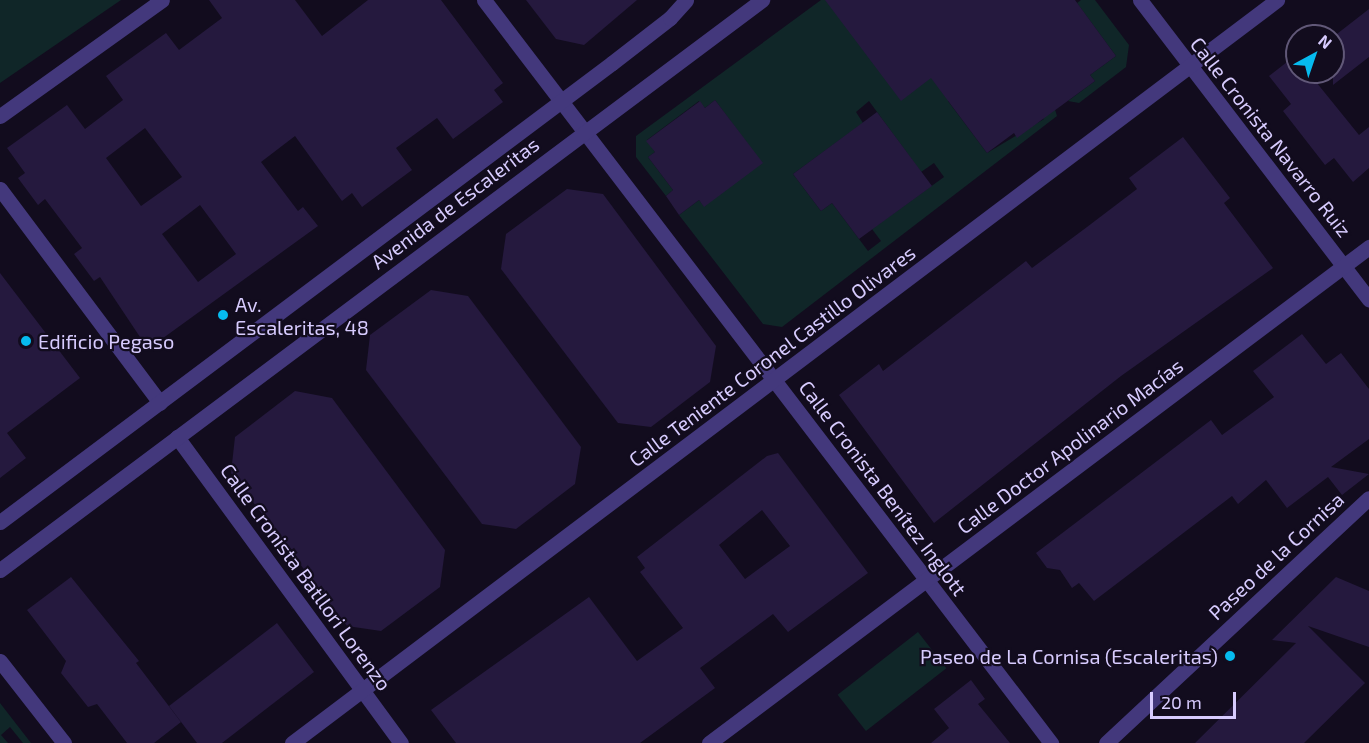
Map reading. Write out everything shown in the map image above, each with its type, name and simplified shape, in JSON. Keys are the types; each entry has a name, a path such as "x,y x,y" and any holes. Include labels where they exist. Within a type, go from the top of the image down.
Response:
{"street":[{"path":"0,116 162,0"},
{"name":"Calle Cronista Benítez Inglott","path":"484,0 1051,743"},
{"name":"Avenida de Escaleritas","path":"0,522 670,18 686,0"},
{"name":"Avenida de Escaleritas","path":"0,579 6,566 762,0"},
{"name":"Calle Cronista Navarro Ruiz","path":"1140,0 1369,299"},
{"name":"Calle Teniente Coronel Castillo Olivares","path":"291,743 775,381 1277,0"},
{"path":"0,189 160,403"},
{"name":"Calle Doctor Apolinario Macías","path":"709,743 1369,247"},
{"name":"Calle Cronista Batllori Lorenzo","path":"177,437 401,743"},
{"name":"Paseo de la Cornisa","path":"1106,743 1369,498"},
{"path":"0,661 64,743"}],"green space":[{"path":"0,0 121,0 0,83"},
{"path":"821,0 839,0 953,47 973,82 948,101 987,153 1044,119 1040,113 1053,103 1057,116 782,327 763,324 679,215 699,200 704,206 753,151 715,100 705,108 699,101 647,140 655,152 648,157 673,190 666,196 636,157 636,136","holes":["869,101 921,172 934,163 944,177 872,229 881,241 868,251 832,203 821,211 793,174 863,123 856,112"]},
{"path":"1081,0 1095,0 1129,45 1126,67 1079,103 1068,101 1095,81 1090,75 1116,56 1077,3"},
{"path":"918,632 946,668 866,731 838,695"},
{"path":"0,703 31,743 23,743 10,727 1,735 8,743 0,743"}],"building":[{"path":"209,0 295,0 322,36 368,0 441,0 503,83 494,90 503,102 453,139 437,118 396,148 412,170 362,207 352,193 342,201 295,136 261,162 298,211 303,207 318,226 148,349 100,277 94,281 74,254 82,248 45,199 38,205 18,178 25,173 7,148 67,105 85,129 123,100 106,76 166,33 179,50 222,18","holes":["145,128 182,177 141,206 106,158","200,205 236,254 198,282 162,234"]},
{"path":"526,0 637,0 584,45 556,39"},
{"path":"825,0 1075,0 1116,56 1090,75 1095,81 1017,138 1014,133 987,153 931,78 901,101"},
{"path":"1369,9 1369,57 1345,76 1345,28"},
{"path":"1285,64 1285,84 1318,84 1359,135 1369,127 1369,168 1353,182 1334,158 1325,165 1283,111 1291,104 1269,76"},
{"path":"715,100 763,163 704,207 699,200 679,215 666,196 673,190 648,157 655,152 646,141 700,101 705,108"},
{"path":"877,112 932,186 859,239 832,203 821,211 793,174"},
{"path":"1183,137 1230,198 1224,203 1273,268 1121,376 934,523 839,395 879,364 883,371 1026,261 1032,268 1087,227 1137,189 1129,178"},
{"path":"567,189 603,194 716,346 710,382 651,427 618,423 501,269 506,234"},
{"name":"Edificio Pegaso","path":"0,273 80,378 7,433 26,458 0,478"},
{"path":"431,290 468,296 581,447 575,484 516,529 482,524 366,370 370,335"},
{"path":"1302,334 1326,364 1341,353 1369,389 1369,439 1331,467 1369,474 1342,495 1328,477 1287,508 1266,480 1238,504 1232,496 1094,601 1079,583 1072,588 1060,570 1047,568 1036,553 1211,420 1222,435 1274,397 1253,371"},
{"path":"295,391 332,398 445,550 440,587 381,631 347,626 231,473 235,437"},
{"path":"778,453 868,573 788,632 773,614 700,668 715,688 640,743 456,743 431,710 589,597 637,661 683,628 640,572 645,568 637,557 767,456","holes":["762,510 790,546 745,579 719,545"]},
{"path":"71,577 139,661 136,663 181,722 154,743 127,743 97,704 88,707 61,673 66,661 27,610"},
{"path":"1336,577 1369,591 1369,647 1308,626 1365,683 1304,743 1195,743 1296,643 1272,640"},
{"path":"277,623 314,672 222,743 197,743 169,706"},
{"path":"971,680 985,699 978,704 1010,743 931,743 949,728 934,709"}],"place":[{"name":"Av. Escaleritas, 48","path":"223,315"},
{"name":"Edificio Pegaso","path":"26,341"},
{"name":"Paseo de La Cornisa (Escaleritas)","path":"1230,656"}]}
